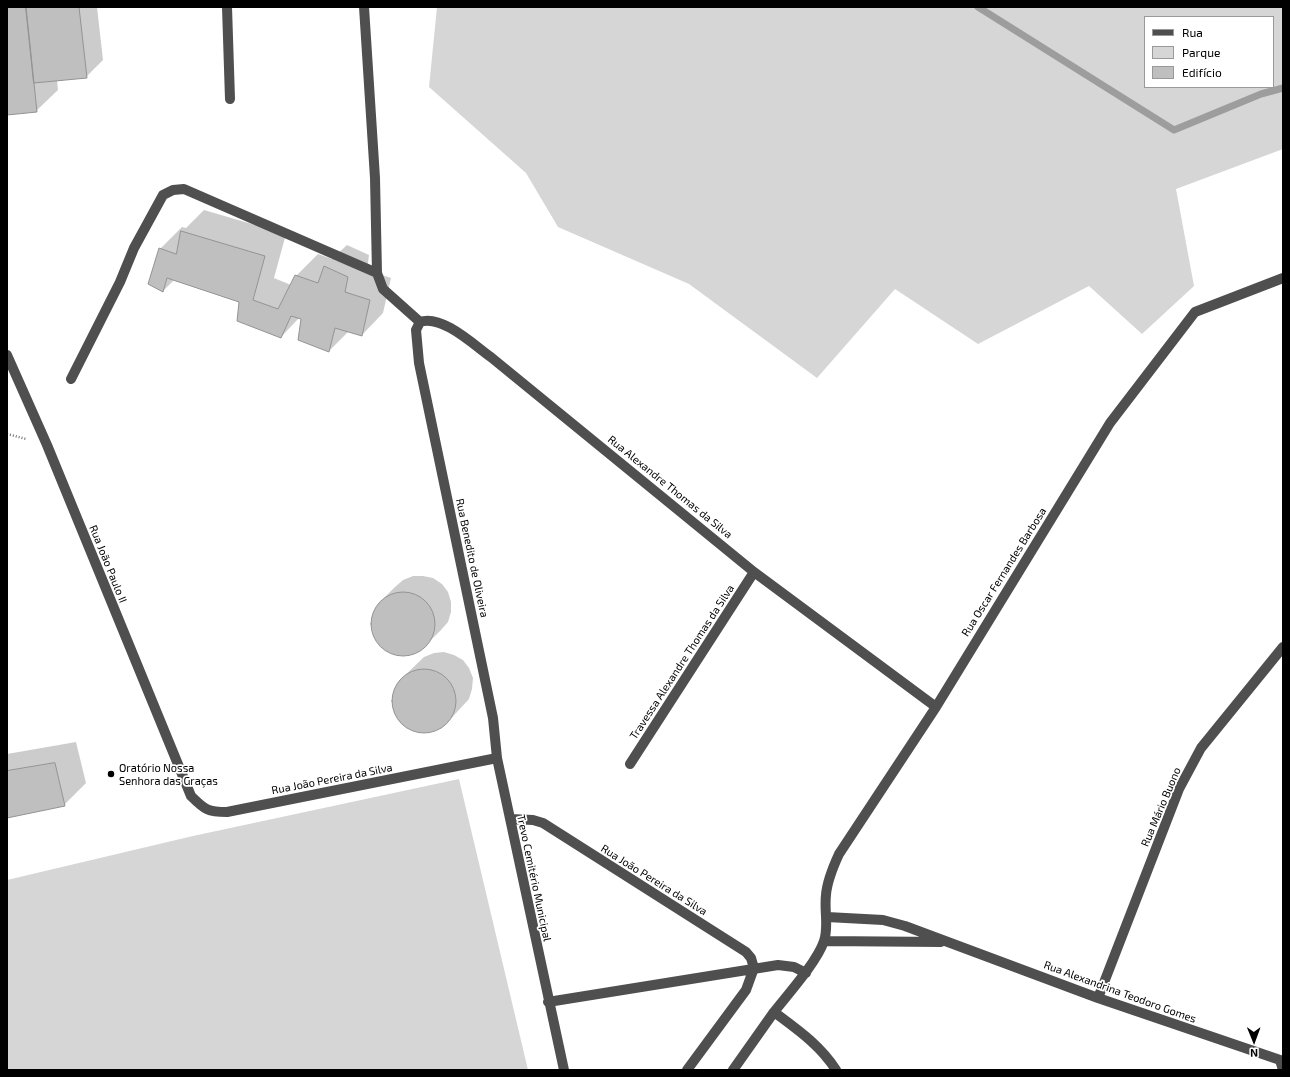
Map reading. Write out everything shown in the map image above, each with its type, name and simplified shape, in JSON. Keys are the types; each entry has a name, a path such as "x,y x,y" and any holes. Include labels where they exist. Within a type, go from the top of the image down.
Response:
{"street":[{"path":"227,7 230,99"},
{"path":"364,7 375,178 378,273 383,289 420,322"},
{"path":"71,379 141,235 163,195 173,190 184,189 378,273"},
{"name":"Rua Oscar Fernandes Barbosa","path":"824,942 827,917 826,894 831,872 839,854 936,707 1110,423 1195,312 1283,278"},
{"name":"Rua Alexandre Thomas da Silva","path":"420,322 433,321 447,326 492,358 754,572 936,707"},
{"name":"Rua Benedito de Oliveira","path":"420,322 416,330 419,363 493,718 497,758"},
{"name":"Rua João Paulo II","path":"7,355 47,445 185,783"},
{"name":"Travessa Alexandre Thomas da Silva","path":"630,764 754,572"},
{"name":"Rua Mário Buono","path":"1098,998 1170,811 1186,776 1201,748 1283,647"},
{"name":"Rua João Pereira da Silva","path":"185,783 191,796 210,812 227,812 497,758"},
{"name":"Trevo Cemitério Municipal","path":"497,758 548,1002 564,1070"},
{"name":"Rua João Pereira da Silva","path":"510,819 533,820 543,823 746,952 751,958 754,968"},
{"name":"Rua Alexandrina Teodoro Gomes","path":"827,917 883,920 949,942 1098,998 1282,1064"},
{"path":"733,1070 774,1012 806,973 824,942"},
{"name":"Rua Alexandrina Teodoro Gomes","path":"824,942 949,942"},
{"path":"548,1002 778,965 794,967 806,973"},
{"path":"687,1070 746,990 754,968"},
{"path":"774,1012 823,1050 836,1070"}],"green space":[{"path":"437,7 1283,7 1283,149 1176,189 1194,286 1142,334 1089,286 978,344 895,289 817,378 689,284 558,227 526,173 429,87"},
{"path":"459,779 528,1070 7,1070 7,880 193,836"}],"building":[{"path":"7,7 26,7 37,112 7,115"},
{"path":"26,7 79,7 87,78 34,83"},
{"path":"181,231 265,256 253,300 278,309 295,275 318,283 324,266 348,277 345,292 370,300 362,336 335,328 329,352 298,340 301,319 291,316 281,338 237,321 239,302 167,278 163,292 148,284 159,248 176,254"},
{"path":"397,592 409,592 426,601 433,612 435,624 433,636 426,647 409,656 397,656 385,651 376,642 371,630 371,618 376,606 385,597"},
{"path":"418,669 430,669 447,678 454,689 456,701 454,713 447,724 430,733 418,733 406,728 397,719 392,707 392,695 397,683 406,674"},
{"path":"55,763 65,806 7,818 7,771"}],"waterway":[{"path":"978,7 1174,130 1261,94 1283,88"}],"place":[{"name":"Oratório Nossa Senhora das Graças","path":"111,774"}]}
